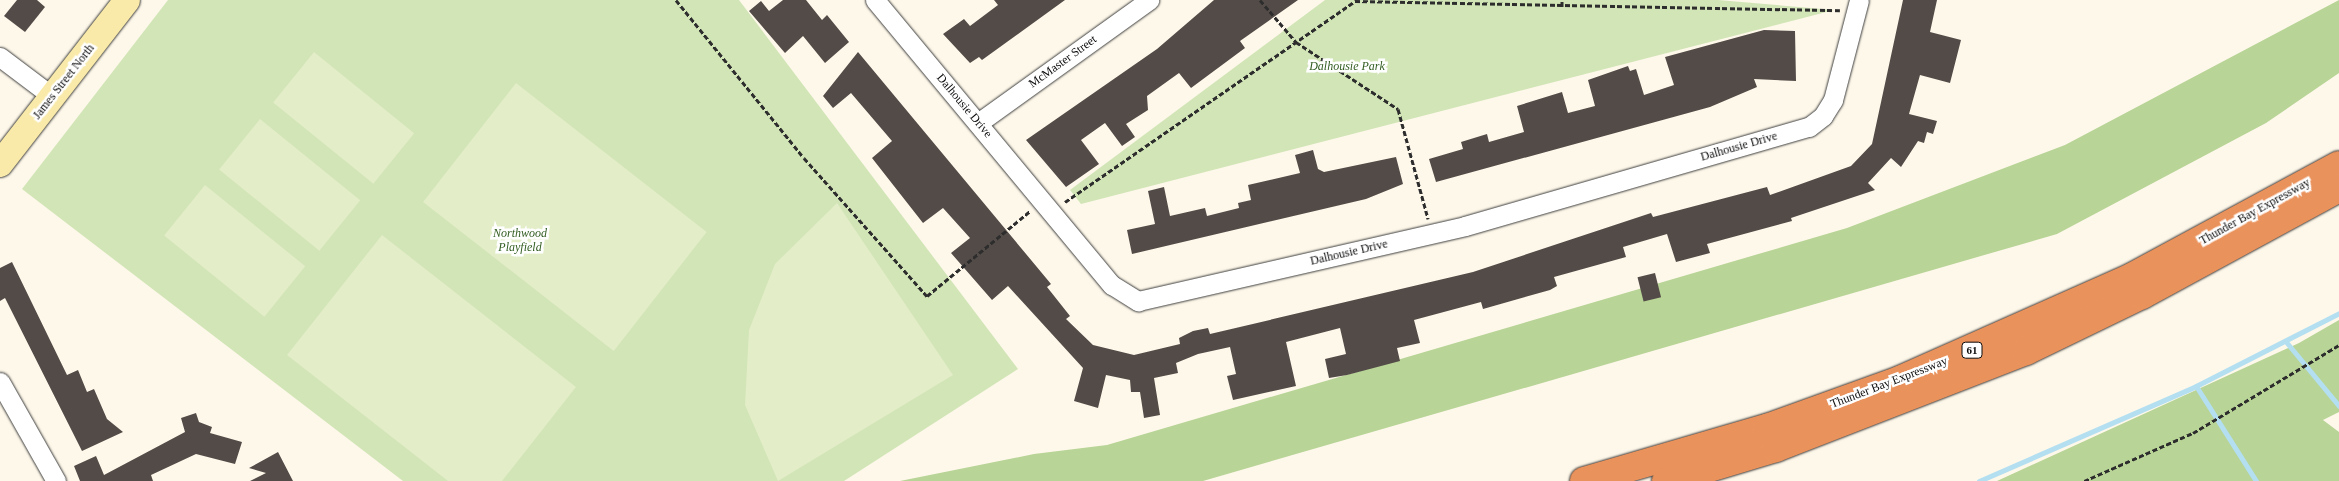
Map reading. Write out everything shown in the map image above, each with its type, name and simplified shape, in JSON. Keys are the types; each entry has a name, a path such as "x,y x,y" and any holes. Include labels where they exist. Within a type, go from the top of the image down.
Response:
{"highway":[{"name":"Thunder Bay Expressway","path":"1584,481 1767,428 1900,380 2132,278 2339,165"},
{"name":"Thunder Bay Expressway","path":"1666,481 1776,448 2026,351 2185,272 2339,188"}],"street":[{"name":"James Street North","path":"0,164 127,0"},
{"name":"Dalhousie Drive","path":"876,0 1120,294 1138,301 1431,234 1809,127 1833,100 1858,5"},
{"name":"McMaster Street","path":"978,123 1149,0"},
{"path":"0,57 52,97"},
{"path":"0,382 56,481"}],"path":[{"path":"676,0 804,158 927,296 1047,207 1355,1 1562,7 1858,5"},
{"path":"1260,0 1296,42 1398,109 1431,234"},
{"path":"1562,0 1562,7"},
{"path":"2084,481 2193,433 2339,345"}],"green space":[{"name":"Northwood Playfield","path":"168,0 739,0 1018,369 844,481 403,481 22,189"},
{"name":"Dalhousie Park","path":"1325,0 1718,0 1834,10 1081,204 1070,190"},
{"path":"2339,0 2339,73 2266,123 2057,234 1203,481 900,481 1034,454 1107,445 1847,228 2065,145"},
{"path":"314,52 414,133 373,184 273,103"},
{"path":"516,83 707,232 614,351 423,202"},
{"path":"260,119 360,200 319,251 219,170"},
{"path":"205,185 305,266 264,317 164,236"},
{"path":"837,203 953,375 778,481 745,405 749,330 775,264"},
{"path":"382,235 576,387 502,481 448,481 287,355"},
{"path":"2339,320 2339,412 2323,420 2339,432 2339,481 1997,481 2299,343"}],"building":[{"path":"17,0 37,0 45,7 25,32 4,16"},
{"path":"783,0 806,0 822,20 827,15 849,42 825,63 803,36 785,53 749,11 761,1 769,11"},
{"path":"994,0 1065,0 982,60 979,57 970,63 943,34 964,19 970,26 998,5"},
{"path":"1214,0 1298,0 1240,41 1245,48 1191,88 1179,73 1147,96 1148,110 1126,124 1135,137 1122,146 1105,123 1081,140 1099,164 1066,187 1026,140 1157,49"},
{"path":"1903,0 1937,0 1930,32 1961,40 1950,83 1920,75 1909,114 1937,121 1933,134 1927,132 1924,143 1918,141 1901,167 1891,158 1868,183 1875,190 1791,218 1792,221 1707,244 1710,253 1676,262 1667,234 1623,247 1626,257 1554,277 1557,286 1550,290 1483,309 1481,302 1414,320 1420,343 1397,348 1400,361 1347,375 1329,378 1325,359 1346,354 1340,328 1286,342 1296,386 1233,400 1227,376 1236,374 1230,347 1198,354 1176,363 1178,373 1154,378 1160,415 1144,418 1140,392 1131,392 1130,380 1106,375 1098,408 1074,401 1083,368 1008,286 992,300 951,253 970,238 943,208 923,223 872,158 892,141 851,93 833,108 823,96 858,52 1051,284 1047,287 1070,316 1066,319 1093,345 1134,355 1180,344 1179,338 1193,331 1208,328 1210,334 1473,272 1651,213 1653,217 1767,187 1770,195 1851,166 1872,144"},
{"path":"1764,30 1795,31 1796,81 1754,79 1757,87 1710,107 1436,182 1429,159 1463,149 1461,142 1487,134 1489,142 1524,132 1517,106 1562,92 1568,113 1595,106 1588,80 1628,66 1630,71 1636,69 1644,95 1674,85 1665,57"},
{"path":"1313,150 1318,169 1324,172 1396,157 1403,184 1366,199 1132,254 1127,230 1155,224 1148,191 1164,187 1170,216 1205,208 1207,216 1239,208 1238,203 1251,200 1248,185 1300,173 1295,155"},
{"path":"12,262 67,375 78,370 87,392 94,389 107,419 123,432 82,451 5,298 0,301 0,268"},
{"path":"1655,273 1661,297 1644,302 1638,277"},
{"path":"196,413 199,422 212,427 210,433 242,442 235,464 196,454 151,475 153,481 80,481 74,466 96,456 104,475 185,432 181,418"},
{"path":"278,452 293,481 250,481 266,473 249,468"}],"waterway":[{"path":"1979,481 2196,386 2339,313"},
{"path":"2287,343 2339,406"},
{"path":"2196,386 2256,481"}]}
